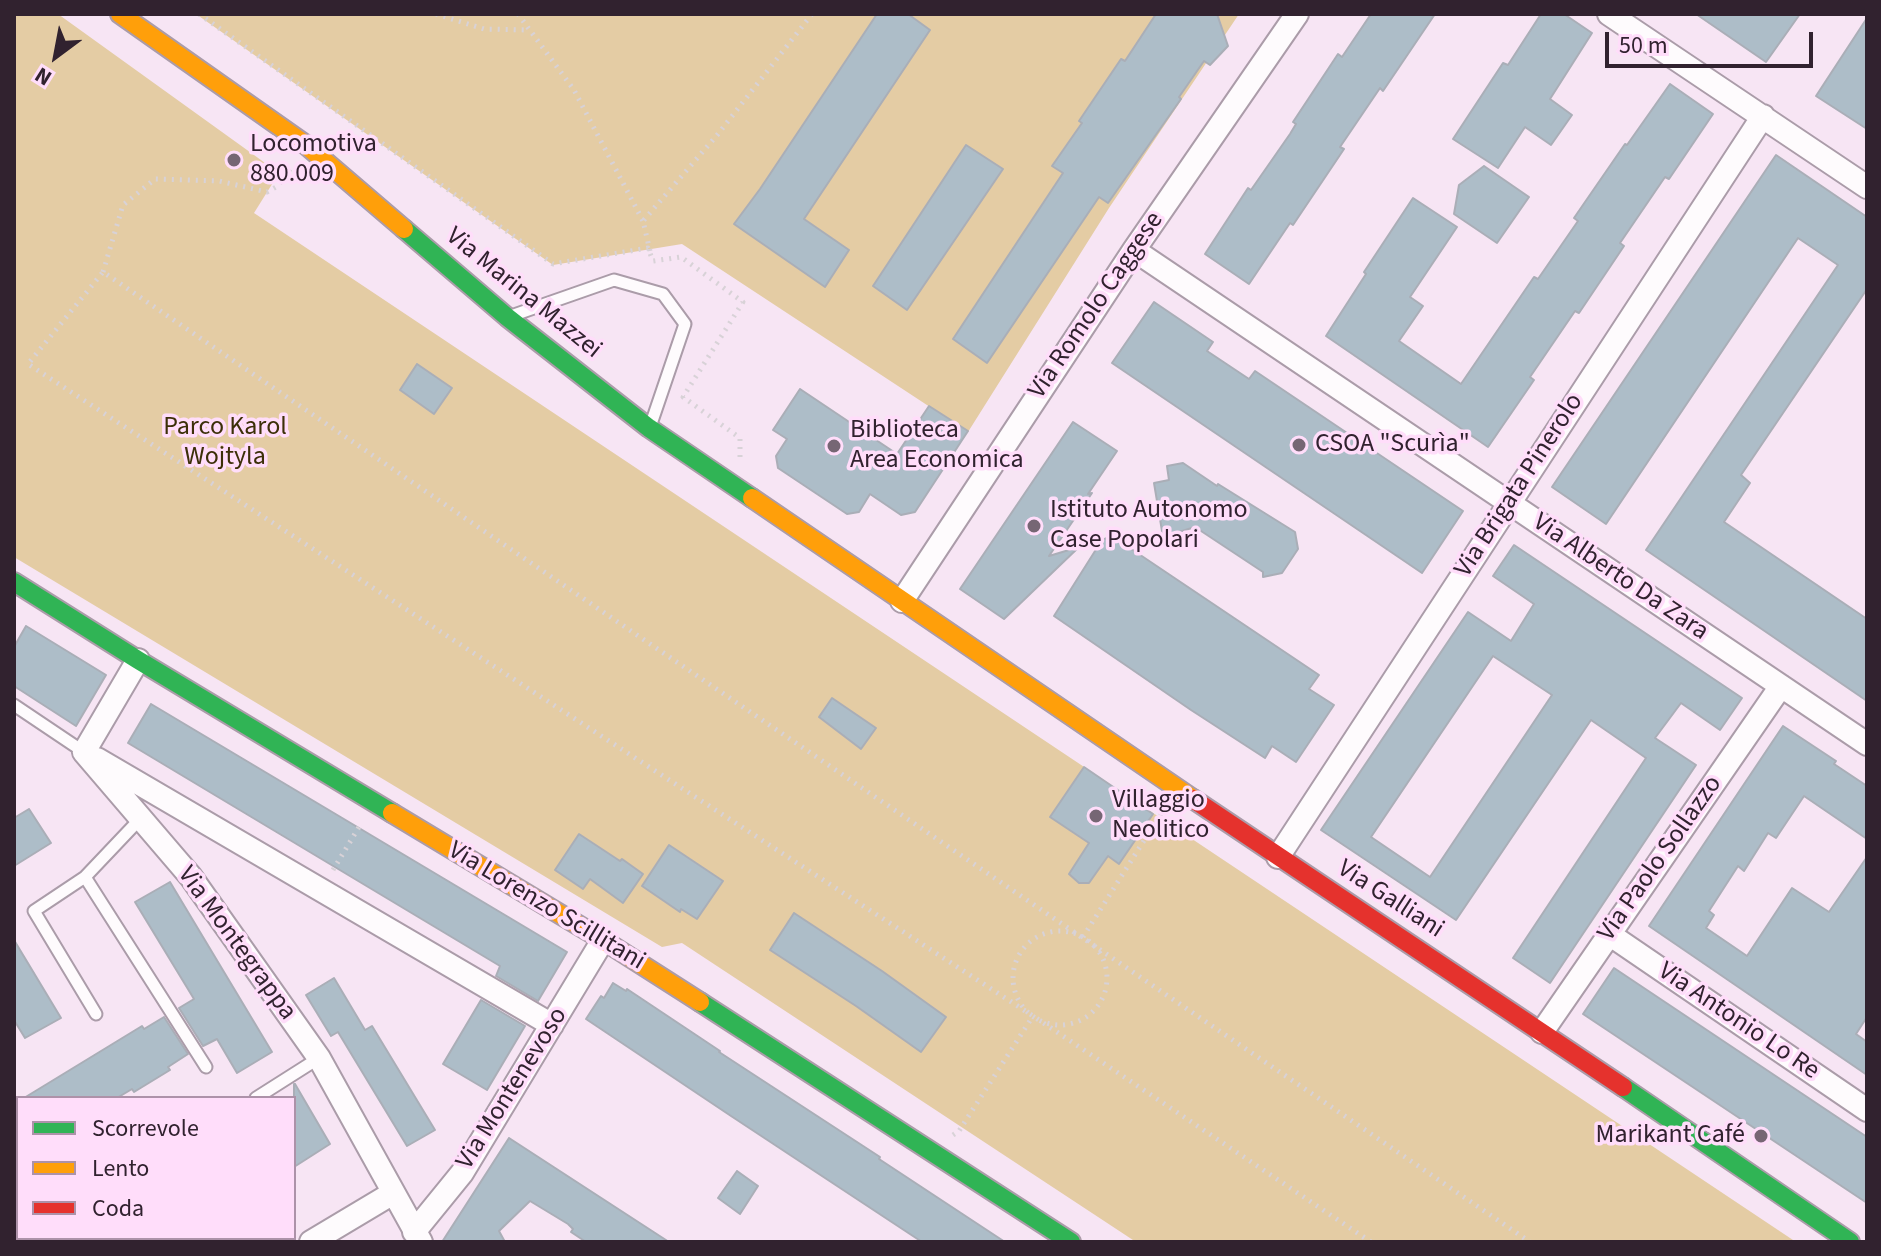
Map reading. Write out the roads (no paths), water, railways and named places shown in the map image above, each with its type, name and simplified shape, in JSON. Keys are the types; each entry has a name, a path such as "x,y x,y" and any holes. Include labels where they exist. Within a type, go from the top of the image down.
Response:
{"street":[{"name":"Via Marina Mazzei","path":"120,14 306,145 507,317 649,428 902,601"},
{"name":"Via Romolo Caggese","path":"902,601 1134,250 1297,14"},
{"path":"1609,14 1867,187"},
{"name":"Via Brigata Pinerolo","path":"1278,857 1763,116"},
{"name":"Via Alberto Da Zara","path":"1134,250 1867,744"},
{"name":"Via Lorenzo Scillitani","path":"14,582 603,940 1071,1242"},
{"name":"Via Galliani","path":"902,601 1850,1242"},
{"path":"138,660 84,752 552,1025"},
{"name":"Via Paolo Sollazzo","path":"1542,1032 1781,686"},
{"name":"Via Montegrappa","path":"84,752 191,877 319,1058 418,1237"},
{"name":"Via Antonio Lo Re","path":"1609,934 1867,1110"},
{"name":"Via Montenevoso","path":"418,1237 462,1173 603,940"},
{"path":"311,1242 393,1193"}],"lane":[{"path":"507,317 614,280 663,294 685,324 649,428"},
{"path":"14,705 84,752"},
{"path":"96,1014 34,911 85,877 140,819"},
{"path":"85,877 206,1067"},
{"path":"259,1096 319,1058"}],"place":[{"name":"Locomotiva 880.009","path":"234,160"},
{"name":"CSOA \"Scurìa\"","path":"1299,445"},
{"name":"Biblioteca Area Economica","path":"834,446"},
{"name":"Istituto Autonomo Case Popolari","path":"1034,526"},
{"name":"Villaggio Neolitico","path":"1096,816"},
{"name":"Marikant Café","path":"1761,1136"}],"park label":[{"name":"Parco Karol Wojtyla","path":"225,443"}]}
